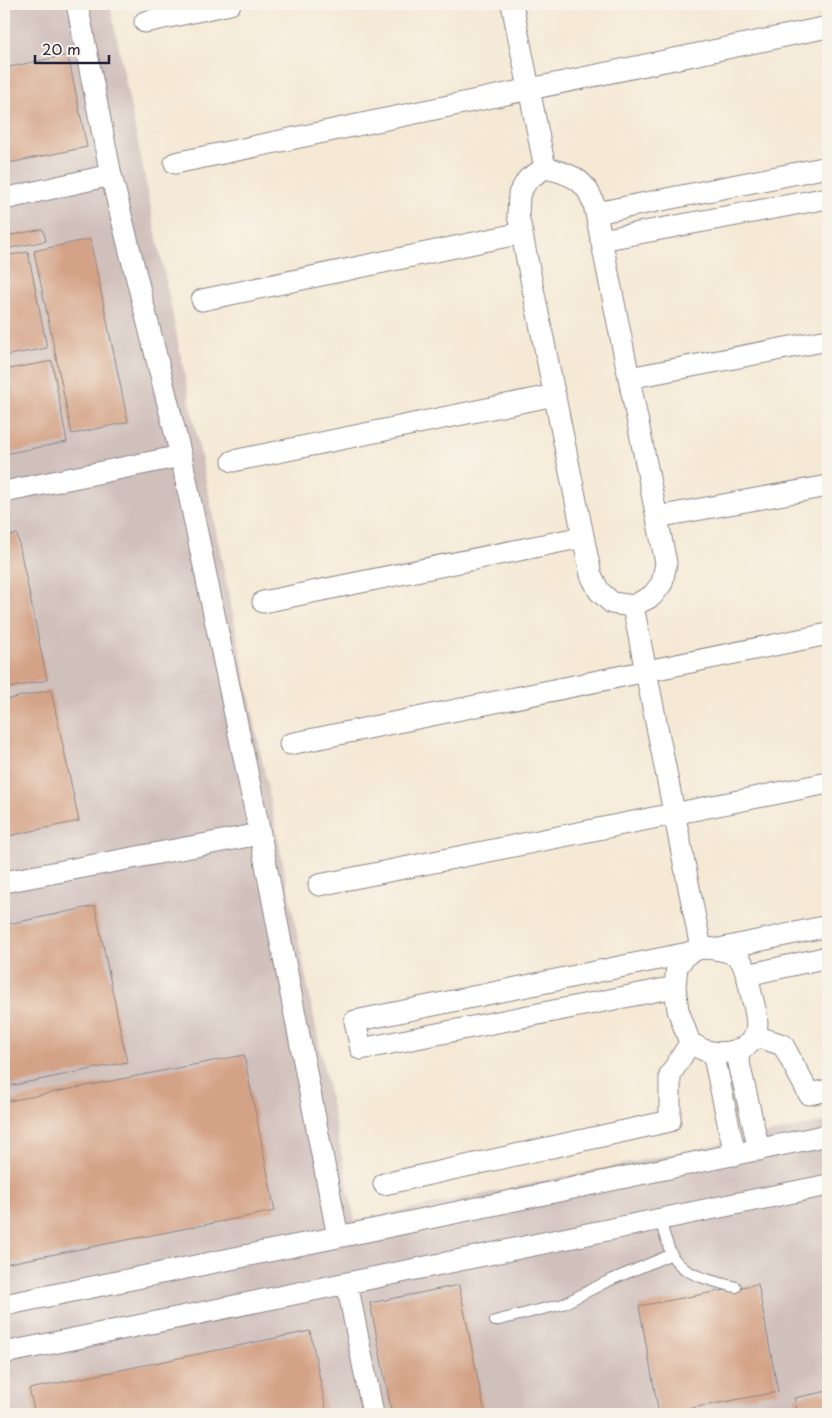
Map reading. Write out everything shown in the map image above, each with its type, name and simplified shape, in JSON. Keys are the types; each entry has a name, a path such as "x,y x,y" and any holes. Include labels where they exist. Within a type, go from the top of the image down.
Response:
{"street":[{"path":"77,4 111,175 181,456 260,834 338,1237"},
{"path":"145,22 230,4"},
{"path":"512,4 545,168"},
{"path":"174,163 828,27"},
{"path":"596,213 828,167"},
{"path":"545,168 563,172 583,183 594,203 666,563 662,583 652,596 633,606 612,603 599,590 591,575 518,215 519,194 528,179 545,168"},
{"path":"4,199 111,175"},
{"path":"601,240 828,198"},
{"path":"202,300 522,233"},
{"path":"628,378 828,340"},
{"path":"233,461 555,396"},
{"path":"4,492 181,456"},
{"path":"656,517 828,486"},
{"path":"262,602 584,537"},
{"path":"633,606 703,950"},
{"path":"290,744 828,634"},
{"path":"318,885 828,783"},
{"path":"4,882 260,834"},
{"path":"675,987 361,1049 355,1021 828,926"},
{"path":"703,950 738,957 747,974 757,1015 755,1036 746,1047 728,1053 712,1052 705,1051 690,1042 678,1010 675,987 677,966 703,950"},
{"path":"747,974 828,957"},
{"path":"755,1036 783,1045 809,1094 828,1090"},
{"path":"384,1184 670,1121 670,1075 690,1042"},
{"path":"736,1050 759,1150"},
{"path":"712,1052 735,1155"},
{"path":"4,1305 828,1135"},
{"path":"4,1353 828,1185"},
{"path":"346,1283 373,1414"}],"lane":[{"path":"660,1219 672,1254 679,1264 693,1273 710,1280 736,1286"},
{"path":"495,1320 563,1304 606,1282 672,1254"}],"shaded area":[{"path":"4,4 110,4 355,1221 828,1121 828,1414 4,1414"}],"building":[{"path":"68,55 87,147 4,164 4,68"},
{"path":"43,229 46,241 10,248 7,236"},
{"path":"90,239 128,422 72,434 34,251"},
{"path":"28,252 47,348 4,356 4,256"},
{"path":"52,361 67,442 4,454 4,370"},
{"path":"17,534 47,680 4,689 4,537"},
{"path":"51,690 79,821 4,837 4,700"},
{"path":"95,906 127,1062 4,1087 4,925"},
{"path":"244,1055 275,1211 4,1264 4,1102"},
{"path":"758,1284 778,1392 659,1414 639,1306"},
{"path":"459,1285 485,1414 392,1414 370,1303"},
{"path":"310,1331 327,1414 35,1414 29,1389"},
{"path":"828,1391 828,1414 798,1414 794,1398"},
{"path":"776,1410 777,1414 753,1413"}]}
